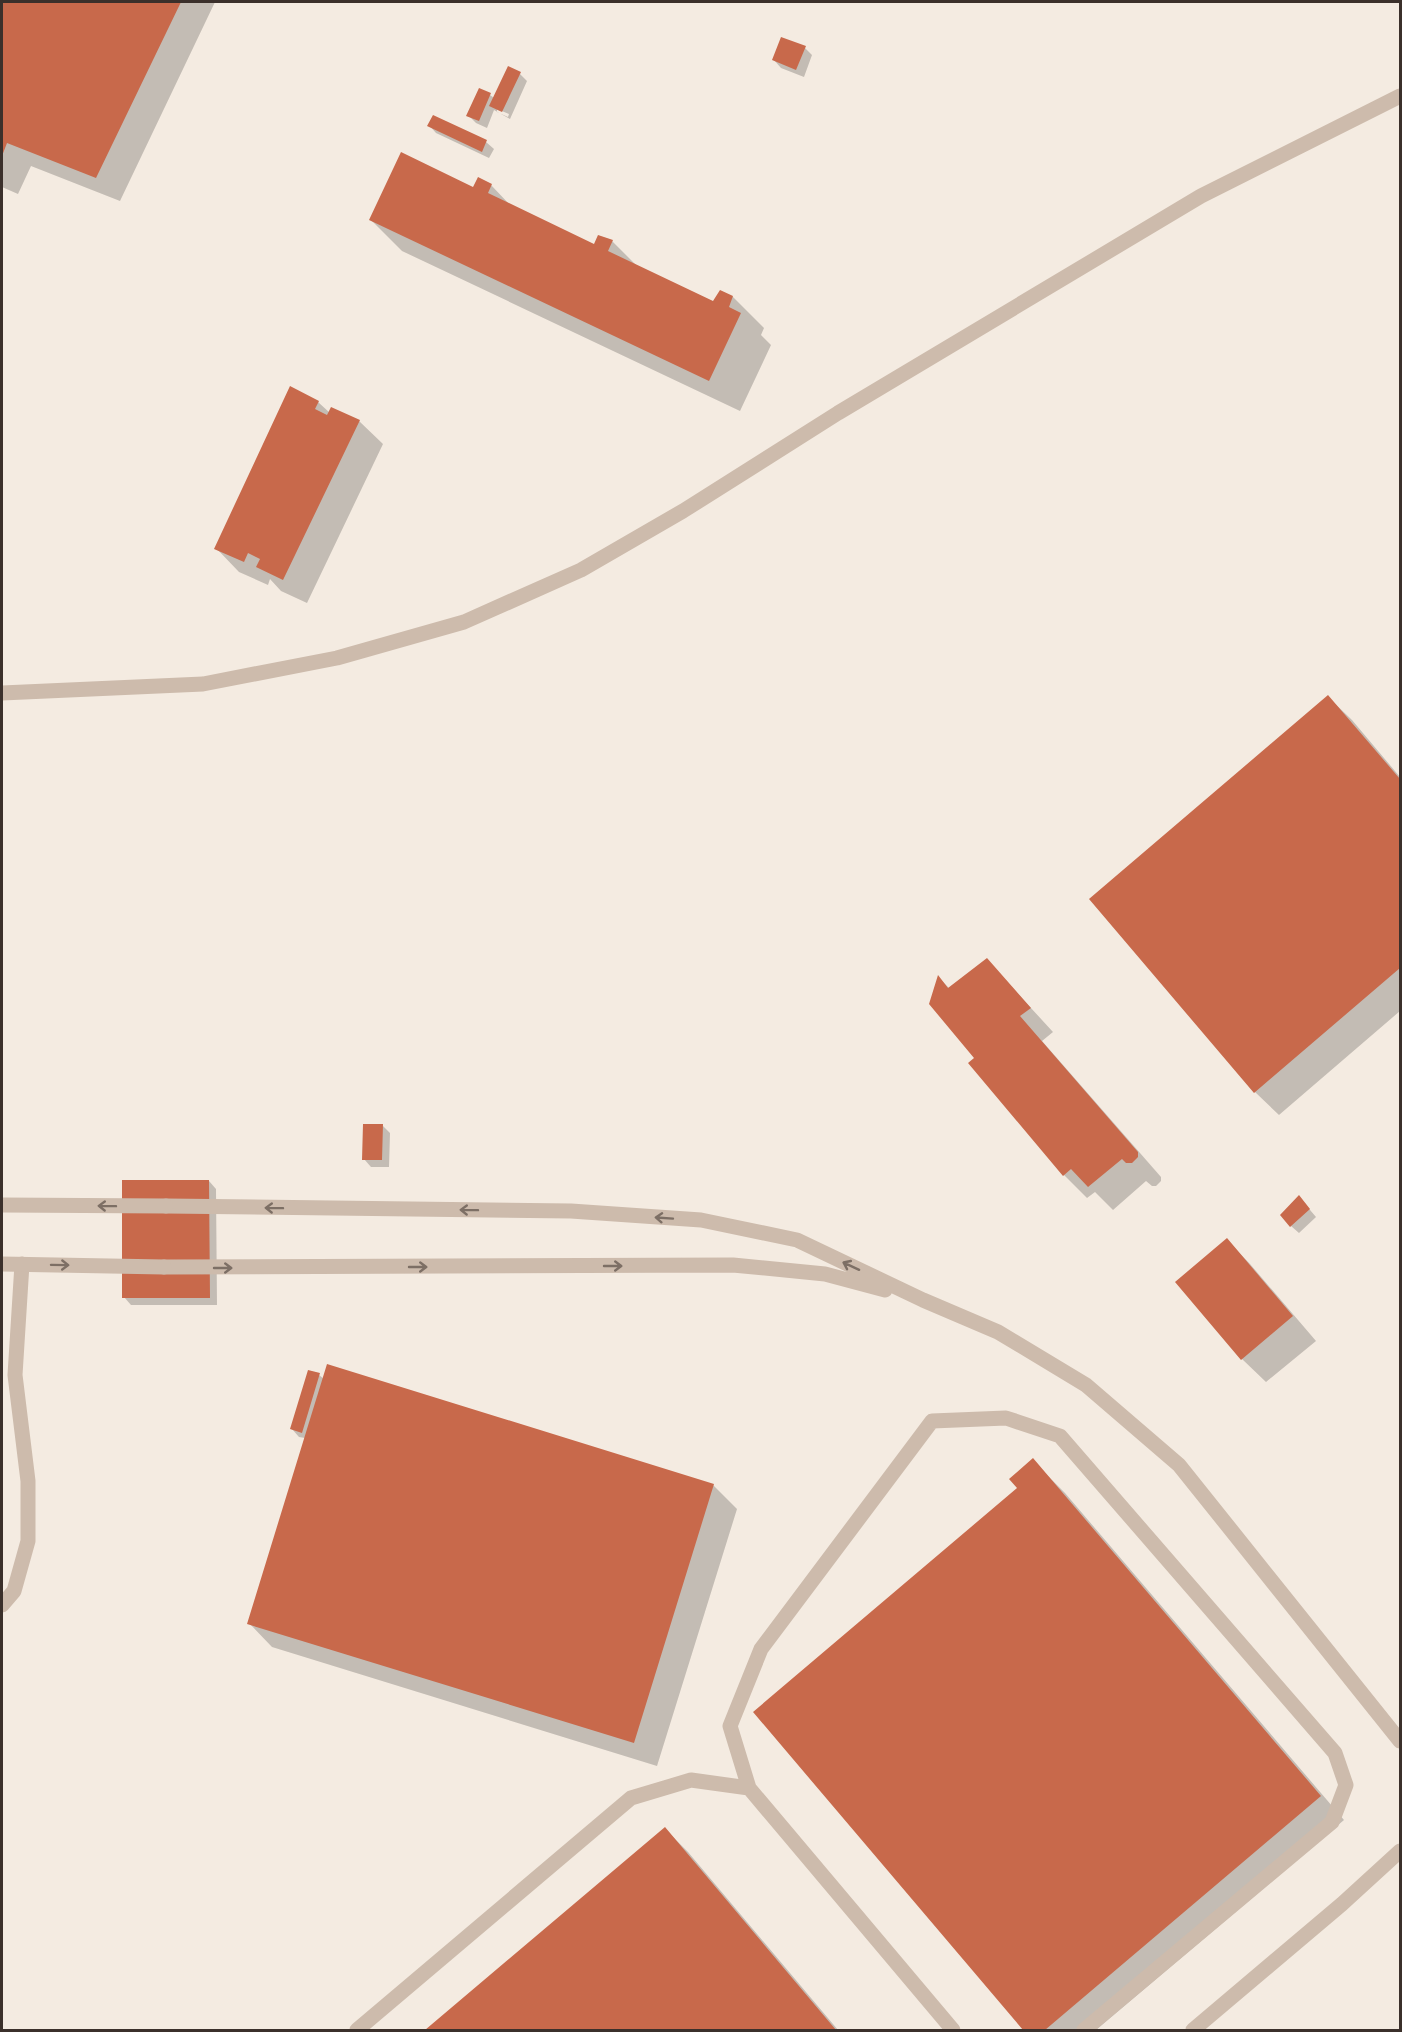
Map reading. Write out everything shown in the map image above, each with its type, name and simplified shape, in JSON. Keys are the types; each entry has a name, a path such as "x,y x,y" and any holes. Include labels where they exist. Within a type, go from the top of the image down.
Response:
{"street":[{"path":"2,693 203,684 337,658 464,622 581,570 683,511 838,413 1201,196 1401,96"},
{"path":"2,1205 571,1211 701,1220 797,1240 923,1300 998,1332 1086,1385 1179,1466 1401,1741"},
{"path":"2,1264 164,1267 733,1265 825,1274 923,1300"},
{"path":"2,1605 14,1591 28,1541 28,1481 15,1375 22,1264"},
{"path":"953,2031 749,1788 730,1726 761,1649 932,1421 1006,1418 1060,1436 1335,1753 1346,1785 1332,1822 1084,2031"},
{"path":"357,2031 631,1798 691,1780 749,1788"},
{"path":"1192,2031 1342,1905 1401,1851"}],"building":[{"path":"2,2 181,2 96,178 7,143 2,156"},
{"path":"781,37 806,46 796,70 772,60"},
{"path":"508,66 521,72 502,112 489,106"},
{"path":"479,88 491,93 479,121 466,116"},
{"path":"433,115 487,140 482,152 427,126"},
{"path":"401,152 473,187 478,177 492,184 488,193 594,244 598,235 613,240 608,251 713,301 720,290 733,296 729,307 741,313 709,381 369,220"},
{"path":"290,386 319,401 315,409 327,415 331,407 360,420 283,580 256,567 260,559 248,553 244,562 214,549"},
{"path":"1328,695 1400,779 1400,968 1254,1093 1089,899"},
{"path":"987,958 1031,1008 1020,1016 1138,1152 1138,1157 1132,1163 1126,1163 1122,1159 1088,1187 1071,1169 1063,1176 968,1063 974,1058 929,1004 938,975 948,988"},
{"path":"363,1124 383,1124 382,1160 362,1160"},
{"path":"122,1180 209,1180 210,1298 122,1298"},
{"path":"1299,1195 1310,1209 1290,1227 1280,1215"},
{"path":"1227,1238 1293,1316 1241,1360 1175,1282"},
{"path":"327,1364 714,1484 634,1743 247,1624"},
{"path":"308,1370 320,1373 302,1433 290,1429"},
{"path":"1033,1458 1321,1796 1045,2030 1023,2030 753,1712 1017,1488 1009,1479"},
{"path":"665,1827 836,2030 425,2030"}]}
